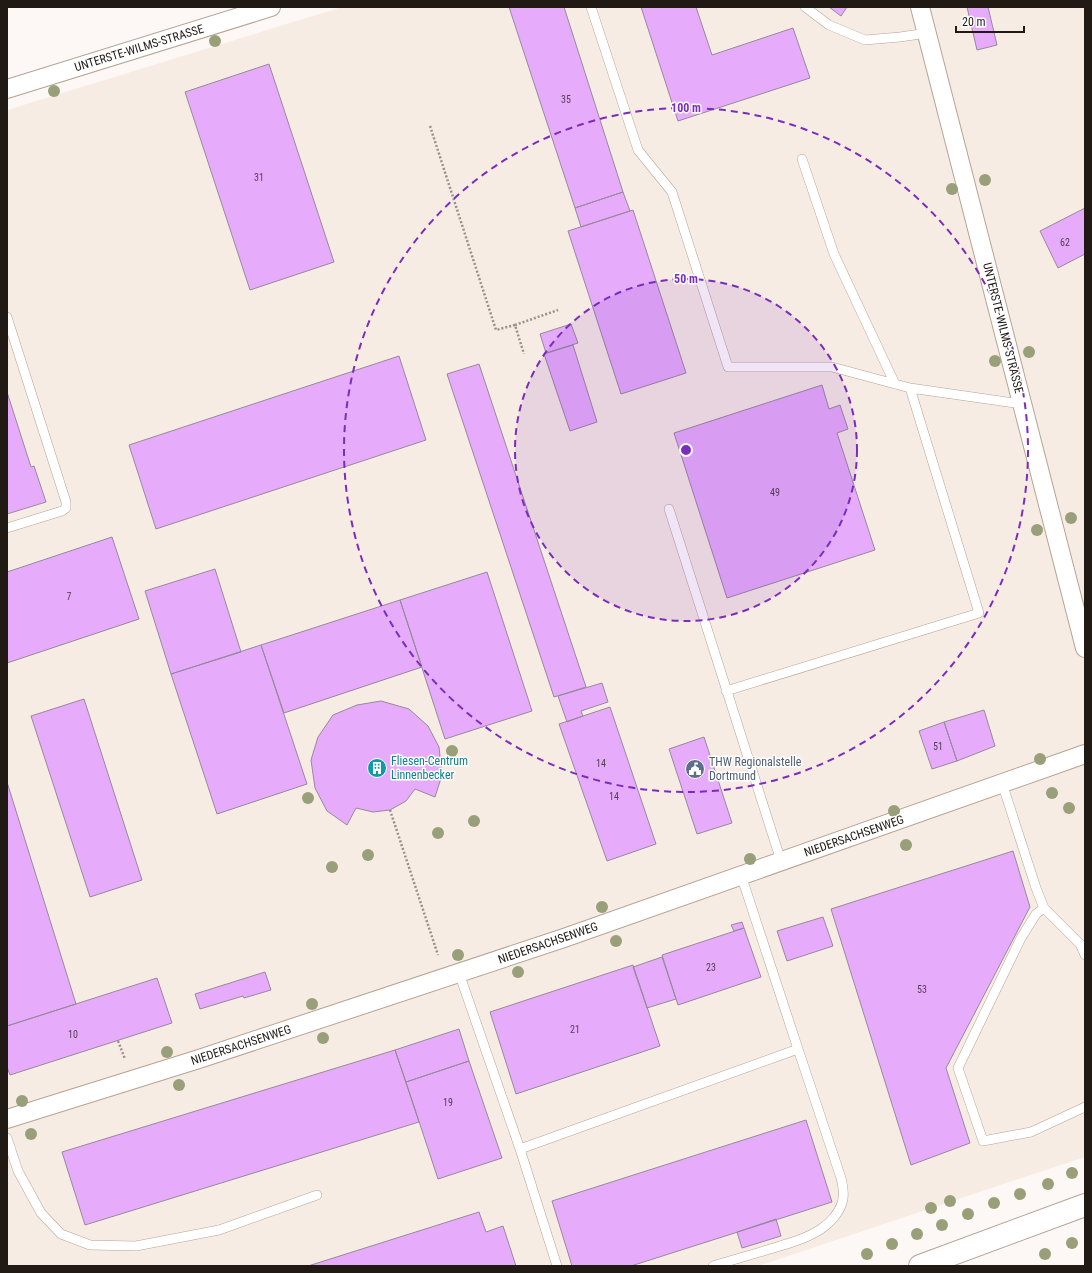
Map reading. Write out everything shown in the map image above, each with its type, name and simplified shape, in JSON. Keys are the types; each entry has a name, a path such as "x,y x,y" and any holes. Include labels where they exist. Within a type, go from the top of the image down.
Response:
{"main road":[{"path":"920,1266 1085,1205"}],"street":[{"name":"UNTERSTE-WILMS-STRASSE","path":"7,89 271,7"},
{"name":"UNTERSTE-WILMS-STRASSE","path":"920,7 1085,648"},
{"name":"NIEDERSACHSENWEG","path":"7,1119 199,1059 572,935 1085,754"}],"lane":[{"path":"591,7 638,150 672,192 728,367 832,367 910,388 1022,404"},
{"path":"805,7 829,25 865,40 927,33"},
{"path":"802,160 834,254 895,384"},
{"path":"7,317 66,502 66,508 62,511 7,528"},
{"path":"726,691 979,613 910,388"},
{"path":"669,509 781,861"},
{"path":"1002,783 1036,888 1044,908 1082,941 1085,955"},
{"path":"713,1266 802,1238 821,1229 832,1220 837,1213 844,1195 841,1178 741,875"},
{"path":"1044,908 1036,914 1021,938 958,1068 983,1141 1031,1132 1085,1107"},
{"path":"459,973 520,1149 556,1266"},
{"path":"520,1149 798,1049"},
{"path":"7,1138 18,1171 41,1213 61,1234 90,1245 136,1246 219,1230 318,1195"}],"path":[{"path":"430,126 496,330 558,310"},
{"path":"515,325 524,354"},
{"path":"390,810 438,955"},
{"path":"118,1041 124,1060"}],"shaded area":[{"path":"342,7 1085,7 1085,1157 758,1266 7,1266 7,110"}],"building":[{"path":"509,7 564,7 623,192 575,208"},
{"path":"641,7 696,7 712,55 793,28 810,78 678,121"},
{"path":"829,7 847,7 841,16"},
{"path":"967,7 988,7 997,45 977,50"},
{"path":"269,64 334,262 250,290 185,92"},
{"path":"623,192 630,211 581,227 575,208"},
{"path":"1085,208 1085,254 1058,268 1040,231"},
{"path":"633,210 686,373 621,394 568,231"},
{"path":"571,324 578,343 546,353 540,334"},
{"path":"573,345 597,422 570,431 544,354"},
{"path":"399,356 426,440 156,529 129,445"},
{"path":"479,364 586,687 554,697 447,374"},
{"path":"822,385 829,409 840,405 848,429 837,433 875,550 727,598 674,433"},
{"path":"7,392 31,467 34,466 46,502 7,514"},
{"path":"112,537 139,619 7,663 7,572"},
{"path":"215,569 241,652 171,674 145,591"},
{"path":"487,572 532,711 445,739 400,600"},
{"path":"400,600 422,667 284,713 261,645"},
{"path":"261,645 307,784 217,814 171,674"},
{"path":"602,683 608,702 581,711 583,716 567,722 558,696"},
{"path":"84,699 142,880 90,897 31,716"},
{"name":"Fliesen-Centrum Linnenbecker","path":"381,701 409,709 428,726 439,747 442,775 435,797 415,789 406,801 390,810 373,812 356,808 347,825 327,811 315,788 311,760 318,737 333,715 357,705"},
{"path":"610,707 656,844 607,861 559,724"},
{"path":"984,710 995,746 957,761 944,722"},
{"path":"944,722 957,761 932,769 919,731"},
{"name":"THW Regionalstelle Dortmund","path":"704,737 732,823 697,834 669,749"},
{"path":"7,782 76,1004 7,1026"},
{"path":"1013,851 1030,907 946,1068 970,1143 911,1165 831,909"},
{"path":"823,917 833,946 787,961 777,931"},
{"path":"742,922 744,928 734,931 731,925"},
{"path":"744,928 761,977 678,1005 662,955"},
{"path":"662,957 676,999 647,1008 633,967"},
{"path":"633,965 660,1046 516,1094 490,1012"},
{"path":"265,972 271,990 244,998 243,996 200,1009 195,994"},
{"path":"157,978 172,1023 10,1075 7,1067 7,1026"},
{"path":"459,1029 469,1061 406,1082 395,1050"},
{"path":"395,1050 419,1122 85,1225 62,1152"},
{"path":"469,1061 502,1158 438,1179 406,1082"},
{"path":"806,1120 832,1202 631,1266 572,1266 552,1201"},
{"path":"479,1212 486,1232 503,1226 516,1266 308,1266"},
{"path":"776,1219 781,1236 742,1248 737,1232"}],"place":[{"name":"Fliesen-Centrum Linnenbecker","path":"377,768"},
{"name":"THW Regionalstelle Dortmund","path":"695,769"}]}
